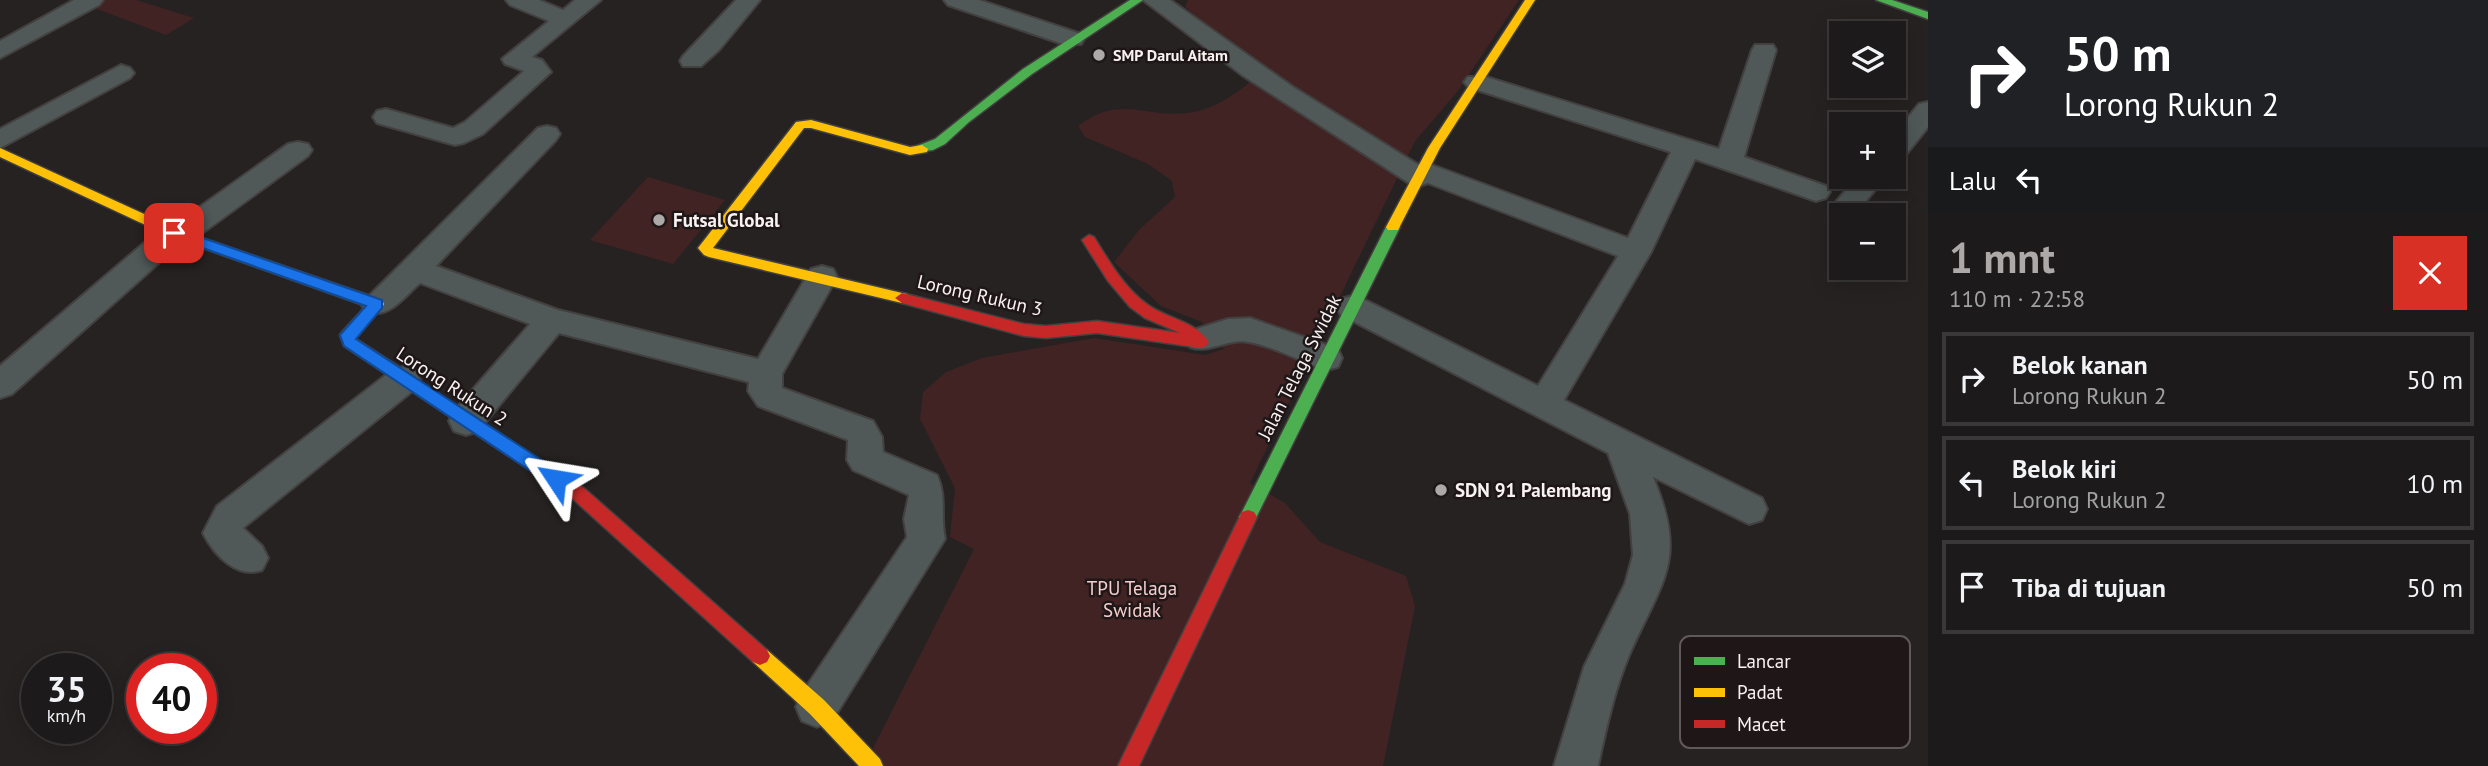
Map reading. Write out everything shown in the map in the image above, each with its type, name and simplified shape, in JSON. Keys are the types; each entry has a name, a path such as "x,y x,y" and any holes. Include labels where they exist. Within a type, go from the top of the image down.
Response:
{"street":[{"path":"0,51 91,0"},
{"path":"518,0 566,19"},
{"path":"386,117 446,137 467,133 538,72 533,65 514,60 589,0"},
{"path":"692,61 717,38 748,0"},
{"path":"956,0 1072,39"},
{"path":"817,707 926,539 922,519 926,489 919,482 865,460 865,438 861,431 770,397 765,391 766,374 812,274 706,250 738,201 795,128 805,123 911,150 934,148 962,120 1072,39 1138,0"},
{"path":"1155,0 1227,55 1321,119 1420,174 1636,252"},
{"name":"Jalan Telaga Swidak","path":"1128,766 1326,358 1420,174 1530,0"},
{"path":"1881,0 1928,16"},
{"path":"1729,161 1764,50"},
{"path":"0,140 121,73"},
{"path":"1477,82 1729,161 1816,192"},
{"path":"1906,137 1928,110"},
{"path":"0,152 177,234 377,304 415,270 547,134"},
{"path":"1545,403 1636,252 1687,148"},
{"path":"0,385 177,234 298,150"},
{"path":"1849,203 1861,189"},
{"path":"1088,240 1116,287 1149,316 1201,339 1228,331 1250,330 1326,358"},
{"path":"415,270 552,320 766,374"},
{"name":"Lorong Rukun 3","path":"812,274 1024,330 1046,332 1097,327 1196,344 1201,339"},
{"name":"Lorong Rukun 2","path":"377,304 348,335 348,339 403,380 579,494 817,707 873,766"},
{"path":"1352,307 1749,509"},
{"path":"467,421 552,320"},
{"path":"249,558 222,533 230,517 403,380"},
{"path":"1576,766 1600,680 1615,641 1643,590 1650,564 1653,540 1648,514 1621,443"}],"green space":[{"path":"106,0 136,0 194,18 166,35 92,7"},
{"name":"TPU Telaga Swidak","path":"1188,0 1519,0 1458,91 1415,141 1250,483 1285,503 1320,542 1406,576 1415,606 1383,766 867,766 875,744 974,549 950,537 955,488 920,419 923,392 946,372 982,358 1094,338 1205,355 1224,349 1202,322 1161,306 1114,262 1139,230 1175,197 1172,181 1148,164 1085,137 1078,126 1093,116 1119,109 1172,114 1209,108 1247,85 1263,71 1185,7"},
{"name":"Futsal Global","path":"648,177 725,200 673,264 590,240"}],"traffic: fast":[{"path":"922,149 940,142 985,103 1028,72 1138,0"},
{"path":"1881,0 1928,16"},
{"path":"1248,517 1393,227"}],"traffic: slow":[{"path":"1393,227 1434,148 1530,0"},
{"path":"902,298 709,252 705,248 800,125 811,124 910,151 922,149"},
{"path":"0,152 174,233 377,304 348,335 349,342 413,384"},
{"path":"760,656 817,707 873,766"}],"traffic: jam":[{"path":"902,298 1024,330 1046,332 1097,327 1201,342 1196,336 1135,303 1113,278 1089,240"},
{"path":"413,384 579,494 760,656"},
{"path":"1128,766 1248,517"}],"place":[{"name":"SMP Darul Aitam","path":"1099,55"},
{"name":"Futsal Global","path":"659,220"},
{"name":"SDN 91 Palembang","path":"1441,490"}],"route":[{"path":"174,233 377,304 348,335 349,342 556,479"}]}
